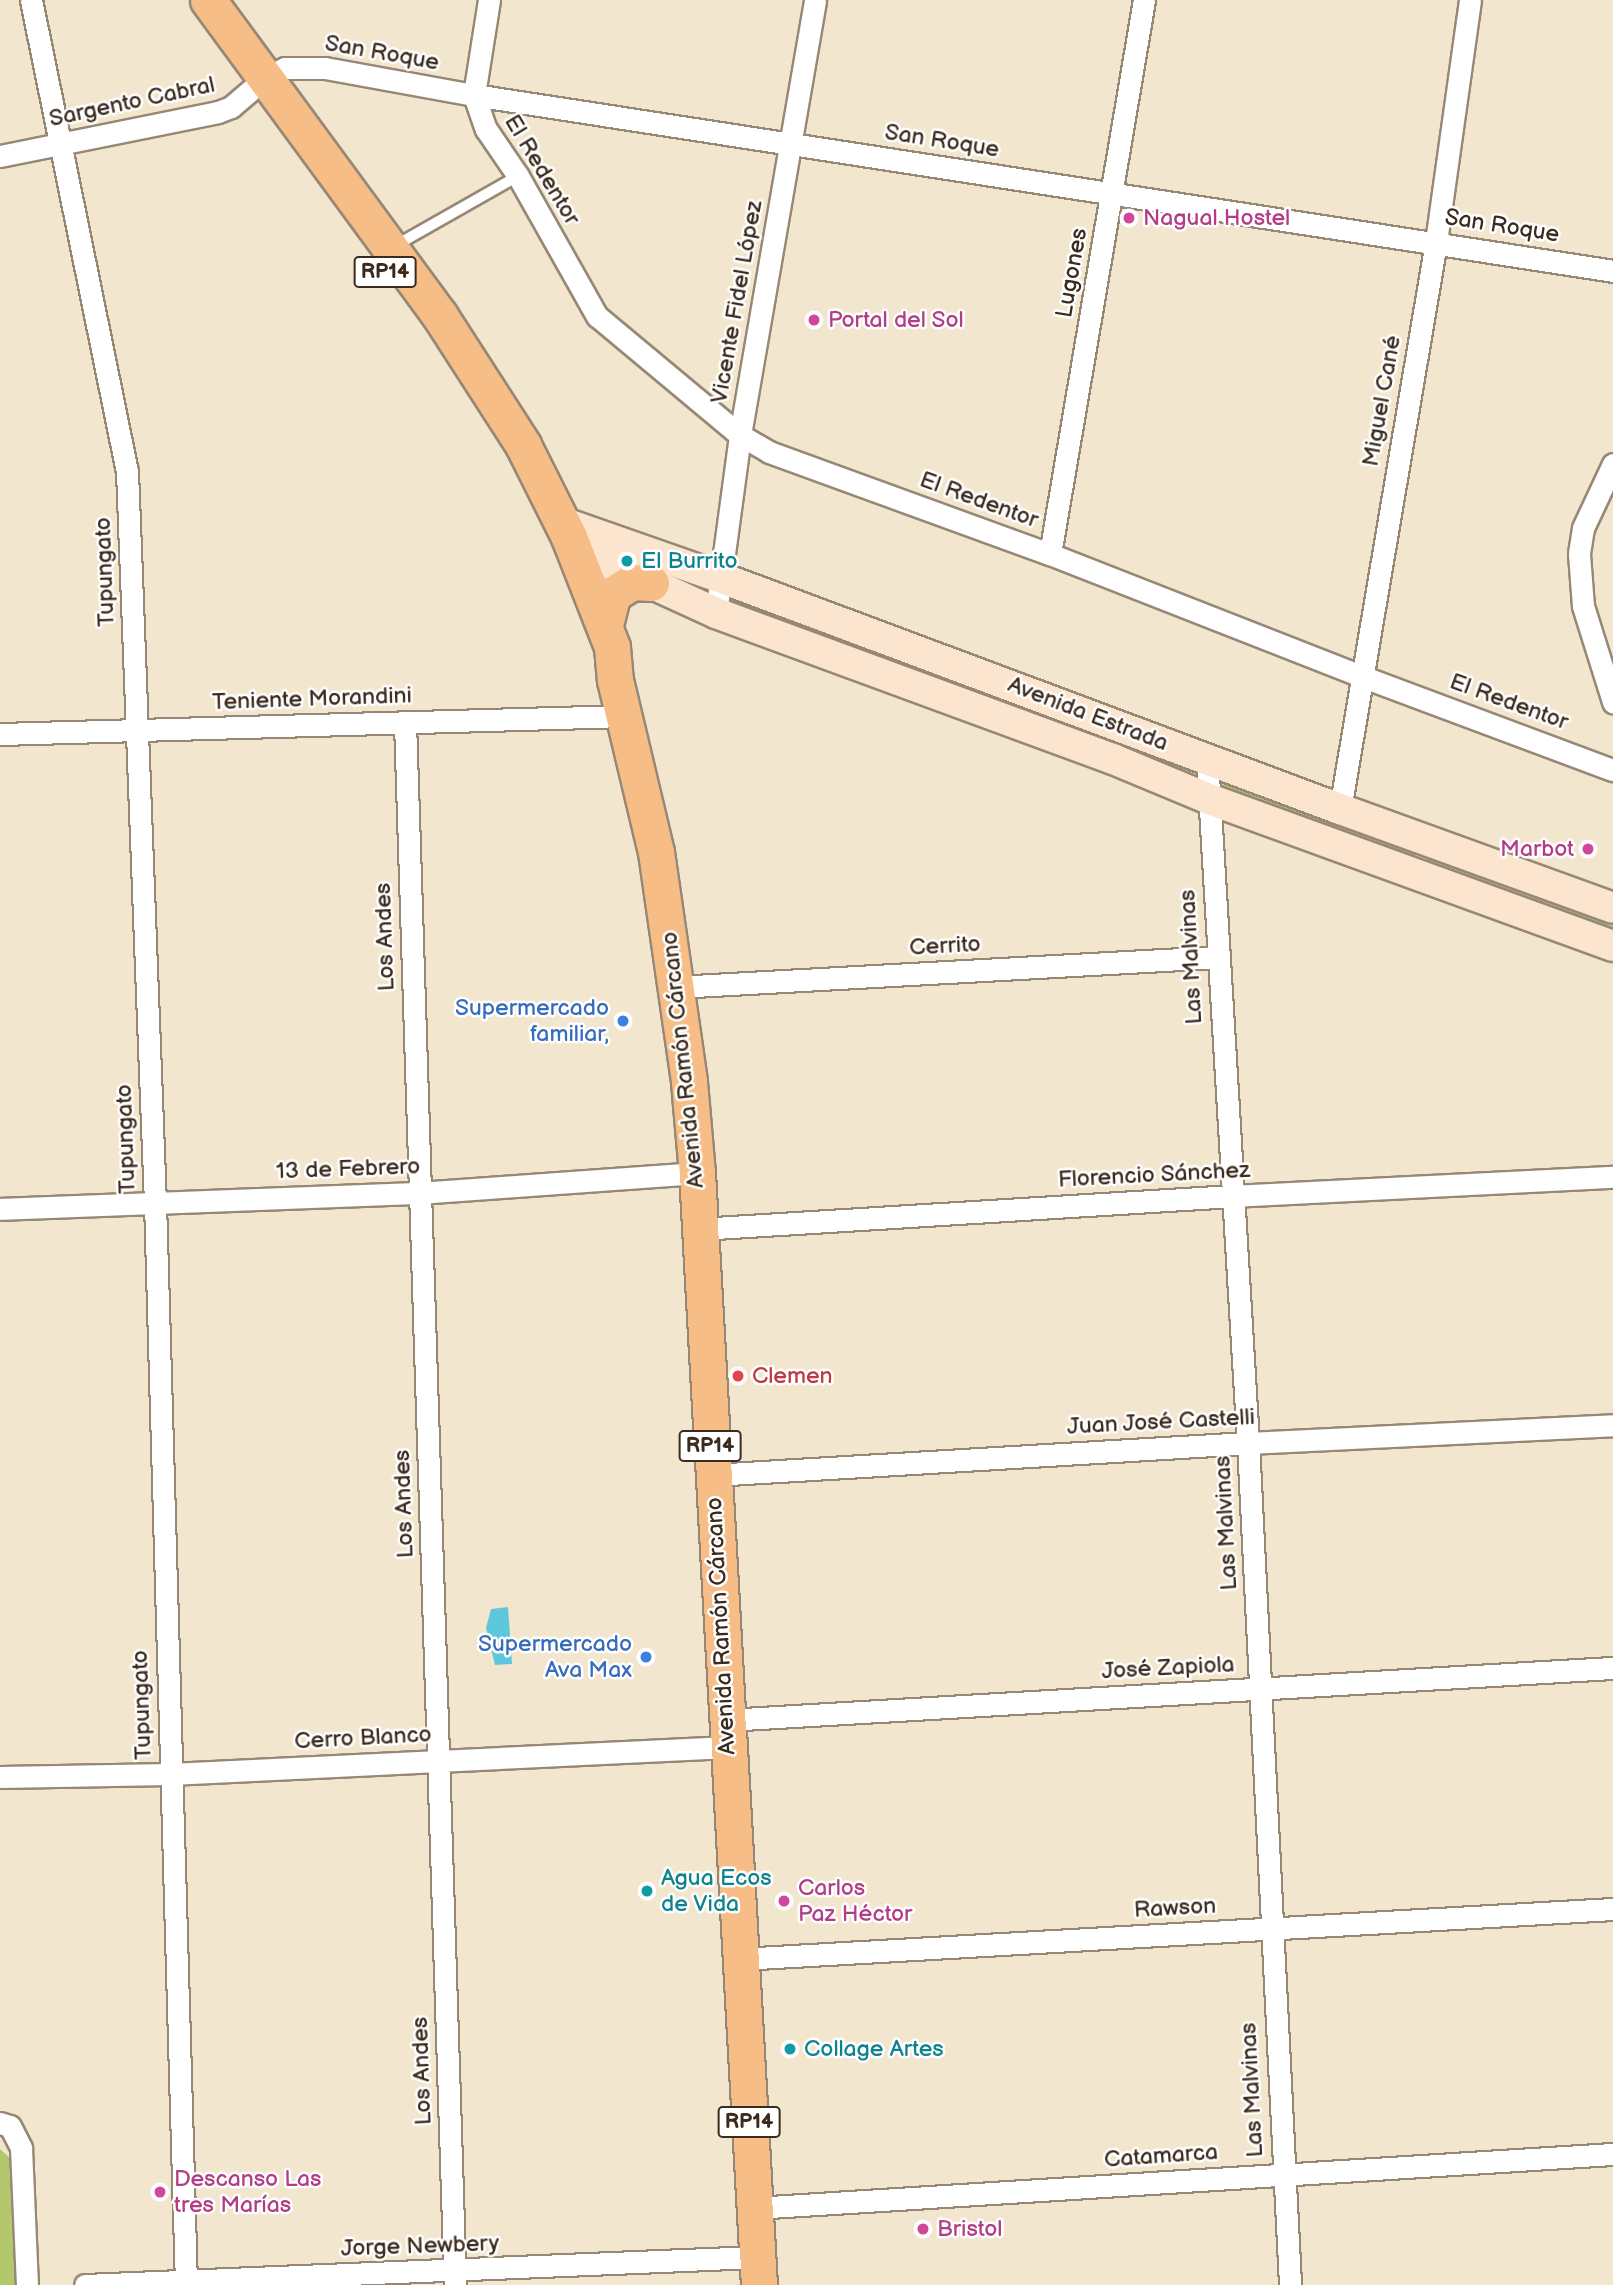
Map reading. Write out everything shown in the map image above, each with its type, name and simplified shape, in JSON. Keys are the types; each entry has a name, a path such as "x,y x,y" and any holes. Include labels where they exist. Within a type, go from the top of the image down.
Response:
{"main road":[{"name":"Avenida Ramón Cárcano","path":"185,0 258,84 390,248 452,333 523,445 568,535 612,647 615,680 656,852 676,987 697,1173 758,2271"},
{"name":"Avenida Ramón Cárcano","path":"208,0 258,84 434,341 508,459 538,515 596,653 615,680"},
{"path":"508,459 529,479 558,536 568,535"},
{"name":"Avenida Estrada","path":"568,535 719,577 1340,810 1613,908"},
{"name":"Avenida Estrada","path":"568,535 650,583 716,613 1113,759 1209,799 1613,946"},
{"path":"605,625 609,600 619,589 632,582 650,583"},
{"path":"1420,874 1430,841"}],"street":[{"name":"Tupungato","path":"31,0 127,471 155,1202 186,2283"},
{"path":"474,95 488,0"},
{"name":"Vicente Fidel López","path":"716,613 740,435 815,0"},
{"name":"Lugones","path":"1050,554 1144,0"},
{"name":"Miguel Cané","path":"1340,810 1436,242 1470,0"},
{"name":"San Roque","path":"258,84 285,68 325,68 474,95 1613,271"},
{"name":"Sargento Cabral","path":"0,156 218,112 231,107 258,84"},
{"name":"El Redentor","path":"474,95 486,129 518,176 597,316 740,435 769,452 1050,554 1361,676 1613,770"},
{"path":"1613,464 1583,528 1579,554 1583,606 1613,702"},
{"name":"Teniente Morandini","path":"0,734 625,716"},
{"name":"Los Andes","path":"405,722 418,1193 440,1761 454,2278"},
{"path":"1113,759 1122,727"},
{"name":"Las Malvinas","path":"1208,759 1217,957 1248,1443 1290,2285"},
{"name":"Cerrito","path":"676,987 1217,957"},
{"name":"13 de Febrero","path":"0,1209 418,1193 697,1173"},
{"name":"Florencio Sánchez","path":"699,1229 1232,1196 1613,1177"},
{"name":"Juan José Castelli","path":"712,1475 1248,1443 1613,1425"},
{"name":"José Zapiola","path":"727,1734 1260,1689 1613,1668"},
{"name":"Cerro Blanco","path":"0,1777 170,1774 440,1761 727,1734"},
{"name":"Rawson","path":"740,1959 1613,1909"},
{"path":"8,2129 21,2148 27,2285"},
{"name":"Catamarca","path":"754,2208 1613,2154"},
{"name":"Jorge Newbery","path":"85,2285 758,2271"}],"lane":[{"path":"390,248 518,176"}],"green space":[{"path":"743,600 1110,735 1104,742 736,608"},
{"path":"1230,781 1417,851 1416,854 1414,858 1221,791 1223,784"},
{"path":"1428,855 1613,919 1613,938 1426,863"},
{"path":"0,2149 12,2160 18,2285 0,2285"}],"water":[{"path":"508,1607 512,1664 495,1665 486,1628 491,1609"}],"place":[{"name":"Nagual Hostel","path":"1129,218"},
{"name":"Portal del Sol","path":"814,320"},
{"name":"El Burrito","path":"627,561"},
{"name":"Marbot","path":"1588,849"},
{"name":"Supermercado familiar,","path":"623,1021"},
{"name":"Clemen","path":"738,1376"},
{"name":"Supermercado Ava Max","path":"646,1657"},
{"name":"Agua Ecos de Vida","path":"647,1891"},
{"name":"Carlos Paz Héctor","path":"784,1901"},
{"name":"Collage Artes","path":"790,2049"},
{"name":"Descanso Las tres Marías","path":"160,2192"},
{"name":"Bristol","path":"923,2229"}]}
